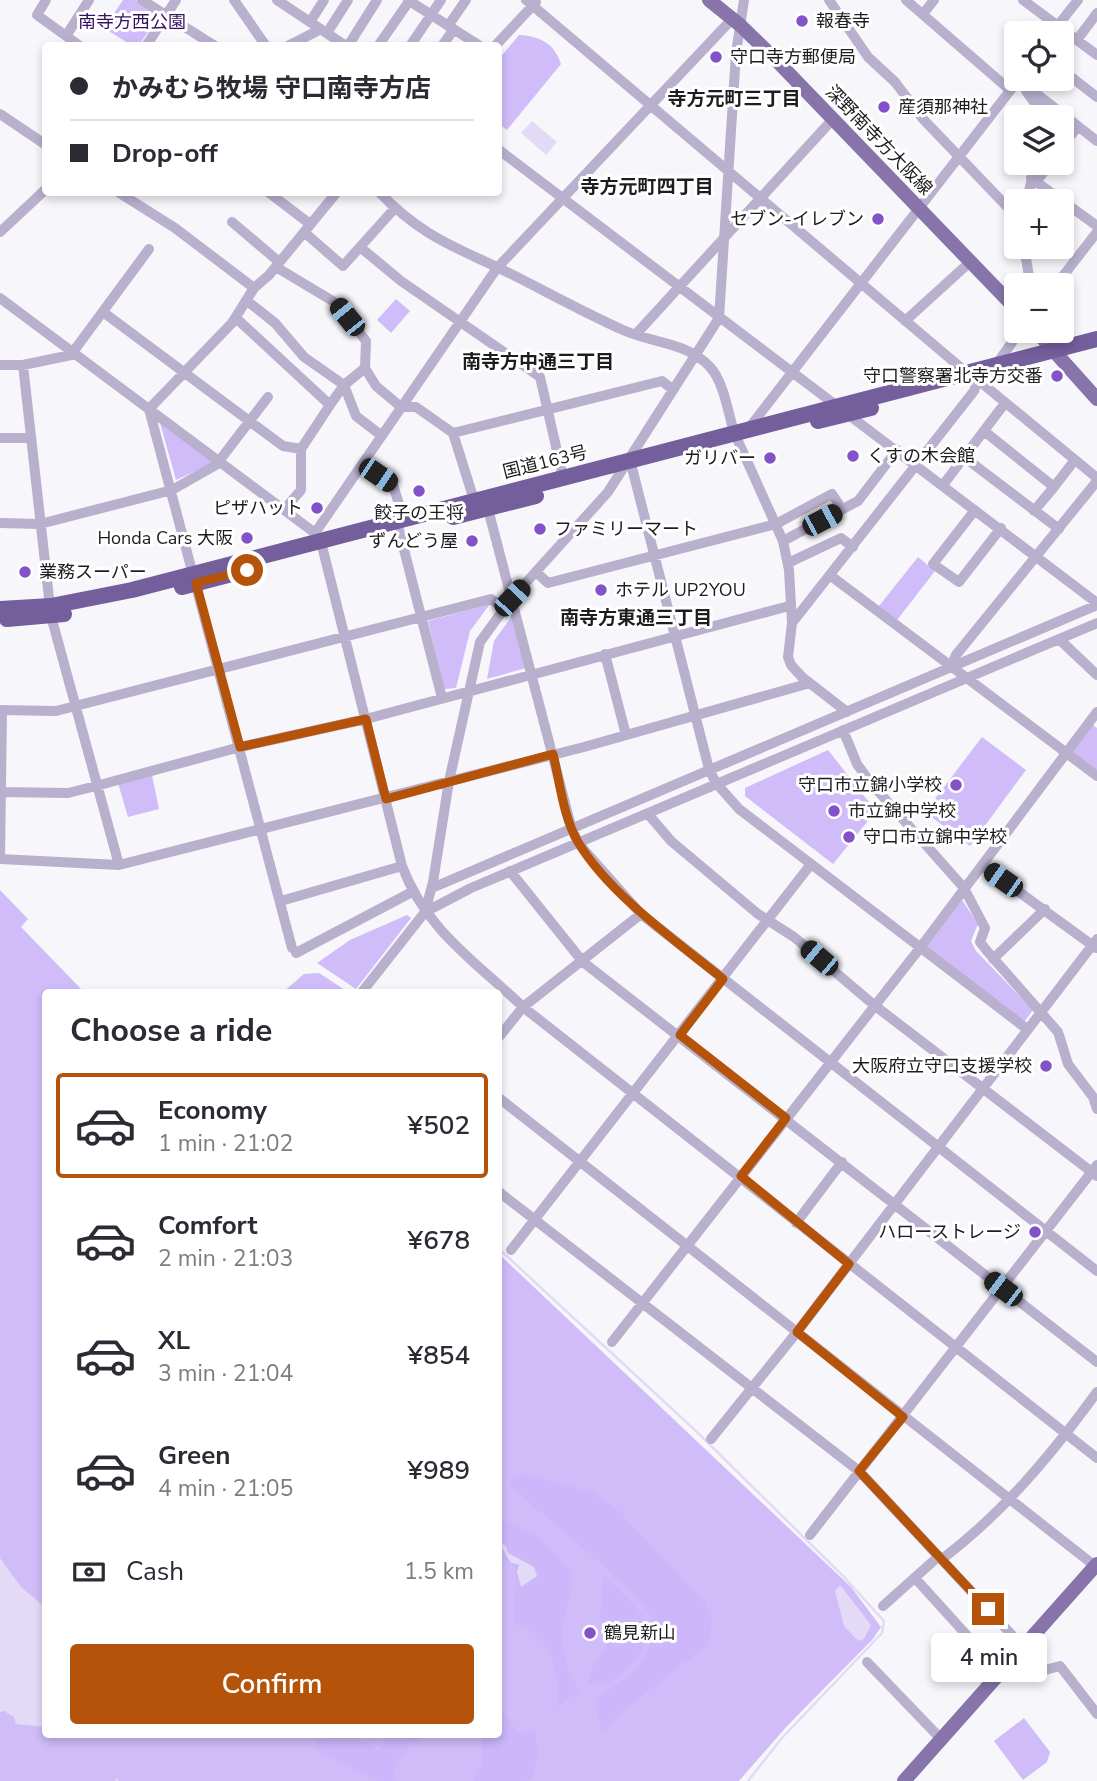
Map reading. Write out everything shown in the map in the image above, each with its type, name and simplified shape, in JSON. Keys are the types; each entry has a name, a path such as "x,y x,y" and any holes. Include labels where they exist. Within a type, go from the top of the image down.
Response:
{"highway":[{"name":"国道163号","path":"0,619 51,611 195,579 319,542 401,525 628,467 740,434 1057,354 1097,339"},
{"name":"国道163号","path":"972,376 996,365 1097,348"},
{"name":"国道163号","path":"481,504 563,477 628,467"},
{"name":"国道163号","path":"0,609 51,611"}],"main road":[{"name":"深野南寺方大阪線","path":"709,0 737,21 1004,297"},
{"path":"1047,343 1097,399"},
{"path":"904,1781 1096,1564"}],"street":[{"path":"46,0 37,15 74,42"},
{"path":"66,36 89,0"},
{"path":"142,0 208,42"},
{"path":"149,42 176,0"},
{"path":"234,0 263,42"},
{"path":"277,0 293,4 310,22 341,42"},
{"path":"310,22 324,0"},
{"path":"298,42 324,31 348,0"},
{"path":"350,42 377,0"},
{"path":"381,42 409,0 474,42"},
{"path":"413,42 441,0"},
{"path":"445,42 466,0"},
{"path":"364,989 425,912 432,888 449,781 480,642 512,598 628,467 672,389 697,356 719,318 737,21 744,0"},
{"path":"829,0 849,33 960,159 1004,204"},
{"path":"906,0 1004,85"},
{"path":"923,14 934,0"},
{"path":"1023,0 1046,21"},
{"path":"1061,21 1078,0"},
{"path":"498,42 532,2 728,174 1097,480 956,655 951,667"},
{"path":"1077,40 1097,13"},
{"path":"319,542 363,465 497,268 737,21"},
{"path":"1074,38 1097,55"},
{"path":"1074,79 1097,97"},
{"path":"740,434 917,208 960,159 1009,91"},
{"path":"1034,91 1097,141"},
{"path":"0,114 42,142"},
{"path":"637,333 833,119"},
{"path":"1074,131 1078,126"},
{"path":"502,152 839,410 1001,528 1097,604"},
{"path":"1030,189 1034,175"},
{"path":"1033,180 1038,175"},
{"path":"1033,180 1097,226"},
{"path":"0,232 42,193"},
{"path":"124,196 175,228 254,288"},
{"path":"272,196 343,266 395,208"},
{"path":"149,409 236,317 254,288 334,196"},
{"path":"383,196 404,218 460,253 497,268 627,332 637,333 697,356 712,368 783,541 788,563 792,623 788,657 791,665 847,712"},
{"path":"232,222 277,264 336,303 366,341 365,368 376,386 401,407 416,407 453,433 481,504 512,598 571,826 578,843 641,914 1097,1270"},
{"path":"1065,273 1097,232"},
{"path":"360,247 401,281 540,377 563,477"},
{"path":"0,365 23,365 74,353 149,249"},
{"path":"905,321 970,262"},
{"path":"0,298 284,510 319,542 402,866 412,892 436,928 523,1007 1097,1458"},
{"path":"246,300 275,323 304,357 344,385 356,416 382,436"},
{"path":"103,312 283,446 301,449"},
{"path":"236,317 330,405"},
{"path":"996,365 1012,343"},
{"path":"23,365 51,611 119,865"},
{"path":"284,510 301,490 301,449 344,385 365,368"},
{"path":"792,623 974,391 972,376"},
{"path":"453,433 662,382 672,389"},
{"path":"0,523 40,524 172,489 219,462 268,397"},
{"path":"943,485 1005,402"},
{"path":"149,409 294,951 412,892"},
{"path":"984,431 1054,487"},
{"path":"0,438 31,438"},
{"path":"783,541 858,501 897,450"},
{"path":"964,457 1059,529"},
{"path":"1034,511 1074,461"},
{"path":"363,465 393,485 442,698"},
{"path":"628,467 709,769 716,783 739,809 1027,1029"},
{"path":"536,572 548,583 776,524 832,494 842,509"},
{"path":"975,510 933,564 959,582 1001,528"},
{"path":"788,563 841,538 853,547"},
{"path":"831,576 1097,776"},
{"path":"503,609 491,599 56,711 1,710 1,859 119,865 386,799 810,683"},
{"path":"432,888 571,826 847,712 1097,604"},
{"path":"1,792 68,793 240,747 366,719 789,606"},
{"path":"425,912 510,871 1097,623"},
{"path":"1059,639 1097,675"},
{"path":"605,654 626,735"},
{"path":"612,1342 920,948 1097,712"},
{"path":"843,730 857,764 870,782 964,888 985,928 980,942 1059,1034 1068,1064 1093,1097 1097,1109"},
{"path":"648,814 671,841 767,921 794,937 874,1005 1095,1171 810,1535"},
{"path":"511,1250 811,864"},
{"path":"710,1439 797,1332 1040,1012 1095,944 982,864"},
{"path":"281,901 402,866"},
{"path":"510,871 583,962 1097,1362"},
{"path":"993,960 1045,909"},
{"path":"502,1033 523,1007 641,914"},
{"path":"502,1100 903,1417 1096,1564"},
{"path":"796,1223 842,1162"},
{"path":"502,1194 859,1471 1023,1646"},
{"path":"883,1606 915,1578 976,1533 1066,1434 1097,1392"},
{"path":"915,1578 1000,1672"},
{"path":"1010,1661 1026,1675 1060,1666 1097,1714"},
{"path":"867,1662 941,1739"}],"green space":[{"name":"南寺方西公園","path":"123,0 136,0 159,16 141,42 126,42 104,28"},
{"path":"519,35 534,37 551,46 561,64 507,130 502,126 502,55"},
{"path":"396,299 410,311 391,333 377,320"},
{"path":"160,423 213,461 211,464 176,480"},
{"path":"918,557 935,571 897,620 879,606"},
{"path":"490,604 470,631 456,688 444,689 428,621"},
{"path":"512,616 526,668 487,679 494,641"},
{"path":"1090,723 1097,728 1097,770 1071,751"},
{"path":"982,737 1026,770 970,846 925,812"},
{"path":"828,750 876,811 833,864 745,796 745,788"},
{"path":"152,775 159,809 128,817 118,783"},
{"path":"0,890 28,919 21,927 81,989 42,989 42,1738 502,1738 502,1257 851,1587 881,1627 872,1640 787,1726 739,1781 0,1781"},
{"path":"962,900 978,924 971,941 976,951 1033,1010 1024,1022 927,947"},
{"path":"407,915 411,918 356,989 317,963 350,940"},
{"path":"319,973 343,989 286,989 304,974"},
{"path":"1024,1718 1050,1752 1047,1762 1023,1780 994,1741"}],"shaded area":[{"path":"532,121 557,142 546,155 521,133"},
{"path":"525,1474 594,1493 616,1508 704,1601 712,1618 710,1638 706,1646 629,1706 606,1729 601,1730 595,1699 630,1675 645,1658 653,1635 651,1618 641,1602 604,1566 509,1485 513,1478"},
{"path":"502,1519 538,1537 572,1572 562,1642 569,1671 579,1691 557,1708 557,1681 551,1656 536,1636 513,1624 516,1585 513,1562 502,1561"},
{"path":"502,1544 506,1546 508,1553 534,1567 537,1576 521,1587 517,1572 519,1565 510,1562"},
{"path":"0,1558 21,1587 42,1604 42,1727 16,1724 14,1717 4,1711 0,1712"},
{"path":"604,1576 629,1599 639,1613 645,1628 645,1638 636,1659 619,1676 598,1684 588,1684 592,1669 617,1628 600,1618"},
{"path":"840,1585 871,1625 864,1639 858,1641 844,1626 835,1591"},
{"path":"502,1712 519,1732 535,1731 538,1752 534,1776 527,1781 473,1781 483,1762 481,1738 502,1738"},
{"path":"337,1738 338,1742 358,1738 364,1742 369,1741 376,1751 385,1744 384,1738 420,1738 416,1744 412,1742 403,1757 401,1756 392,1772 396,1776 395,1781 379,1781 317,1751 316,1742"}],"waterway":[{"path":"502,1252 697,1432 843,1576 884,1621 882,1633 781,1739 748,1781"}],"place":[{"name":"報春寺","path":"802,21"},
{"name":"守口寺方郵便局","path":"716,57"},
{"name":"産須那神社","path":"884,107"},
{"name":"セブン-イレブン","path":"878,219"},
{"name":"守口警察署北寺方交番","path":"1057,376"},
{"name":"くすの木会館","path":"853,456"},
{"name":"ガリバー","path":"770,458"},
{"name":"餃子の王将","path":"419,491"},
{"name":"ピザハット","path":"317,508"},
{"name":"ファミリーマート","path":"540,529"},
{"name":"Honda Cars 大阪","path":"247,538"},
{"name":"ずんどう屋","path":"472,541"},
{"name":"業務スーパー","path":"25,572"},
{"name":"ホテル UP2YOU","path":"601,590"},
{"name":"守口市立錦小学校","path":"956,785"},
{"name":"市立錦中学校","path":"834,811"},
{"name":"守口市立錦中学校","path":"849,837"},
{"name":"大阪府立守口支援学校","path":"1046,1066"},
{"name":"ハローストレージ","path":"1035,1232"},
{"name":"鶴見新山","path":"590,1633"}],"district":[{"name":"寺方元町三丁目","path":"734,99"},
{"name":"寺方元町四丁目","path":"647,187"},
{"name":"南寺方中通三丁目","path":"538,362"},
{"name":"南寺方東通三丁目","path":"636,618"}],"route":[{"path":"247,570 196,583 240,747 366,719 386,799 553,754 571,826 578,843 641,914 723,979 680,1035 786,1118 741,1176 849,1264 797,1332 903,1417 859,1471 988,1609"}]}
